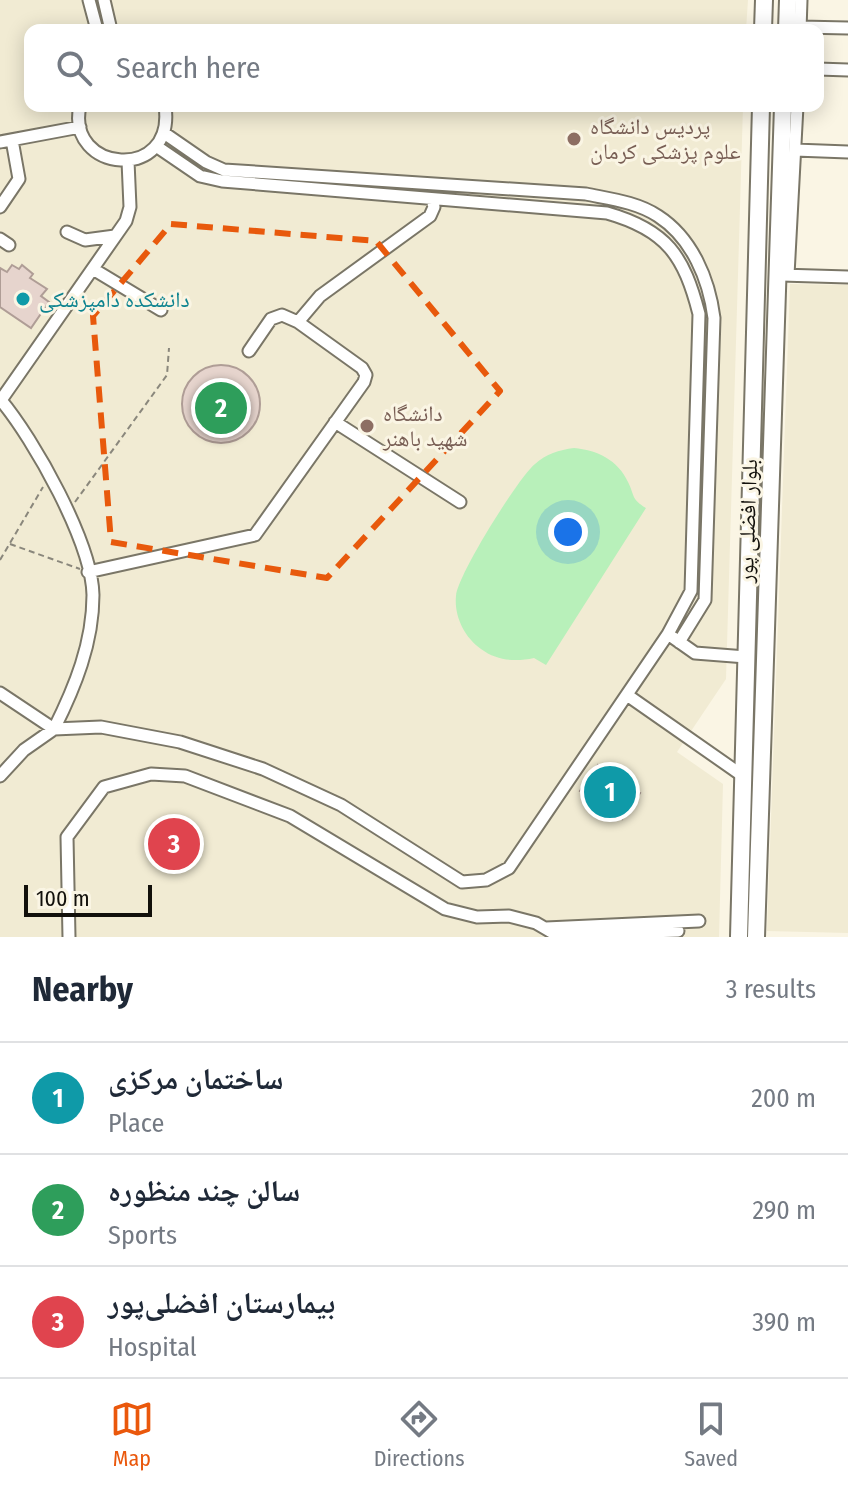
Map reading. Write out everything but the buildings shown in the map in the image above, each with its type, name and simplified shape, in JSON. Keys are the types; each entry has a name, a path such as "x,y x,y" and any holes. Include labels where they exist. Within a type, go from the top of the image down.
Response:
{"highway":[{"path":"763,24 764,0"},
{"path":"788,0 794,24"},
{"name":"بلوار افضلی پور","path":"739,937 761,112"},
{"name":"بلوار افضلی پور","path":"756,937 783,275 783,112"}],"street":[{"path":"89,0 95,24"},
{"path":"104,0 110,24"},
{"path":"796,24 801,0"},
{"path":"824,28 848,28"},
{"path":"824,69 848,70"},
{"path":"80,112 80,127 86,141 97,153 112,160 128,161 156,146 164,133 166,112"},
{"path":"797,112 783,275 848,277"},
{"path":"0,207 19,179 6,141 80,127"},
{"path":"164,133 206,162 224,170 586,194 636,206 658,215 678,233 704,273 712,297 714,318 705,600 679,642"},
{"path":"0,693 54,729 101,727 164,739 263,769 341,805 462,882 486,880 509,868 668,634 691,591 699,314 691,280 681,260 662,240 643,226 607,213 222,181 200,176 156,146"},
{"path":"795,150 848,152"},
{"path":"2,772 24,750 54,729 82,667 93,593 81,543 50,476 21,424 0,399 126,221 130,207 128,161"},
{"path":"490,188 490,203"},
{"path":"298,322 320,296 430,216 434,207 432,199"},
{"path":"67,232 85,240 115,236"},
{"path":"93,269 161,310"},
{"path":"88,572 255,535 366,375 362,368 298,322 282,315 271,319 249,351"},
{"path":"335,422 460,502"},
{"path":"668,634 695,653 746,657"},
{"path":"627,695 743,776"},
{"path":"69,937 67,837 104,787 151,774 185,776 290,816 445,909 477,917 509,916 536,923 559,936 678,930 699,921"},
{"path":"545,928 678,930"}],"path":[{"path":"67,513 167,375 169,348"},
{"path":"0,560 50,476"},
{"path":"9,544 88,572"}],"highlighted area":[{"path":"171,224 376,241 500,391 327,578 111,542 93,316"}],"shaded area":[{"name":"دانشگاه شهید باهنر","path":"0,0 748,0 746,24 24,24 24,112 743,112 726,679 677,752 723,784 719,937 0,937"},
{"path":"790,284 848,285 848,933 767,931"}],"green space":[{"path":"574,448 591,451 613,462 624,474 636,500 646,508 546,665 534,658 514,660 494,656 475,644 461,626 456,604 459,585 490,528 527,473 548,455"}],"place":[{"name":"پردیس دانشگاه علوم پزشکی کرمان","path":"574,139"},
{"name":"دانشکده دامپزشکی","path":"23,299"},
{"name":"سالن چند منظوره","path":"221,408"},
{"name":"دانشگاه شهید باهنر","path":"367,426"},
{"name":"ساختمان مرکزی","path":"610,792"},
{"name":"بیمارستان افضلی‌پور","path":"174,844"}]}
